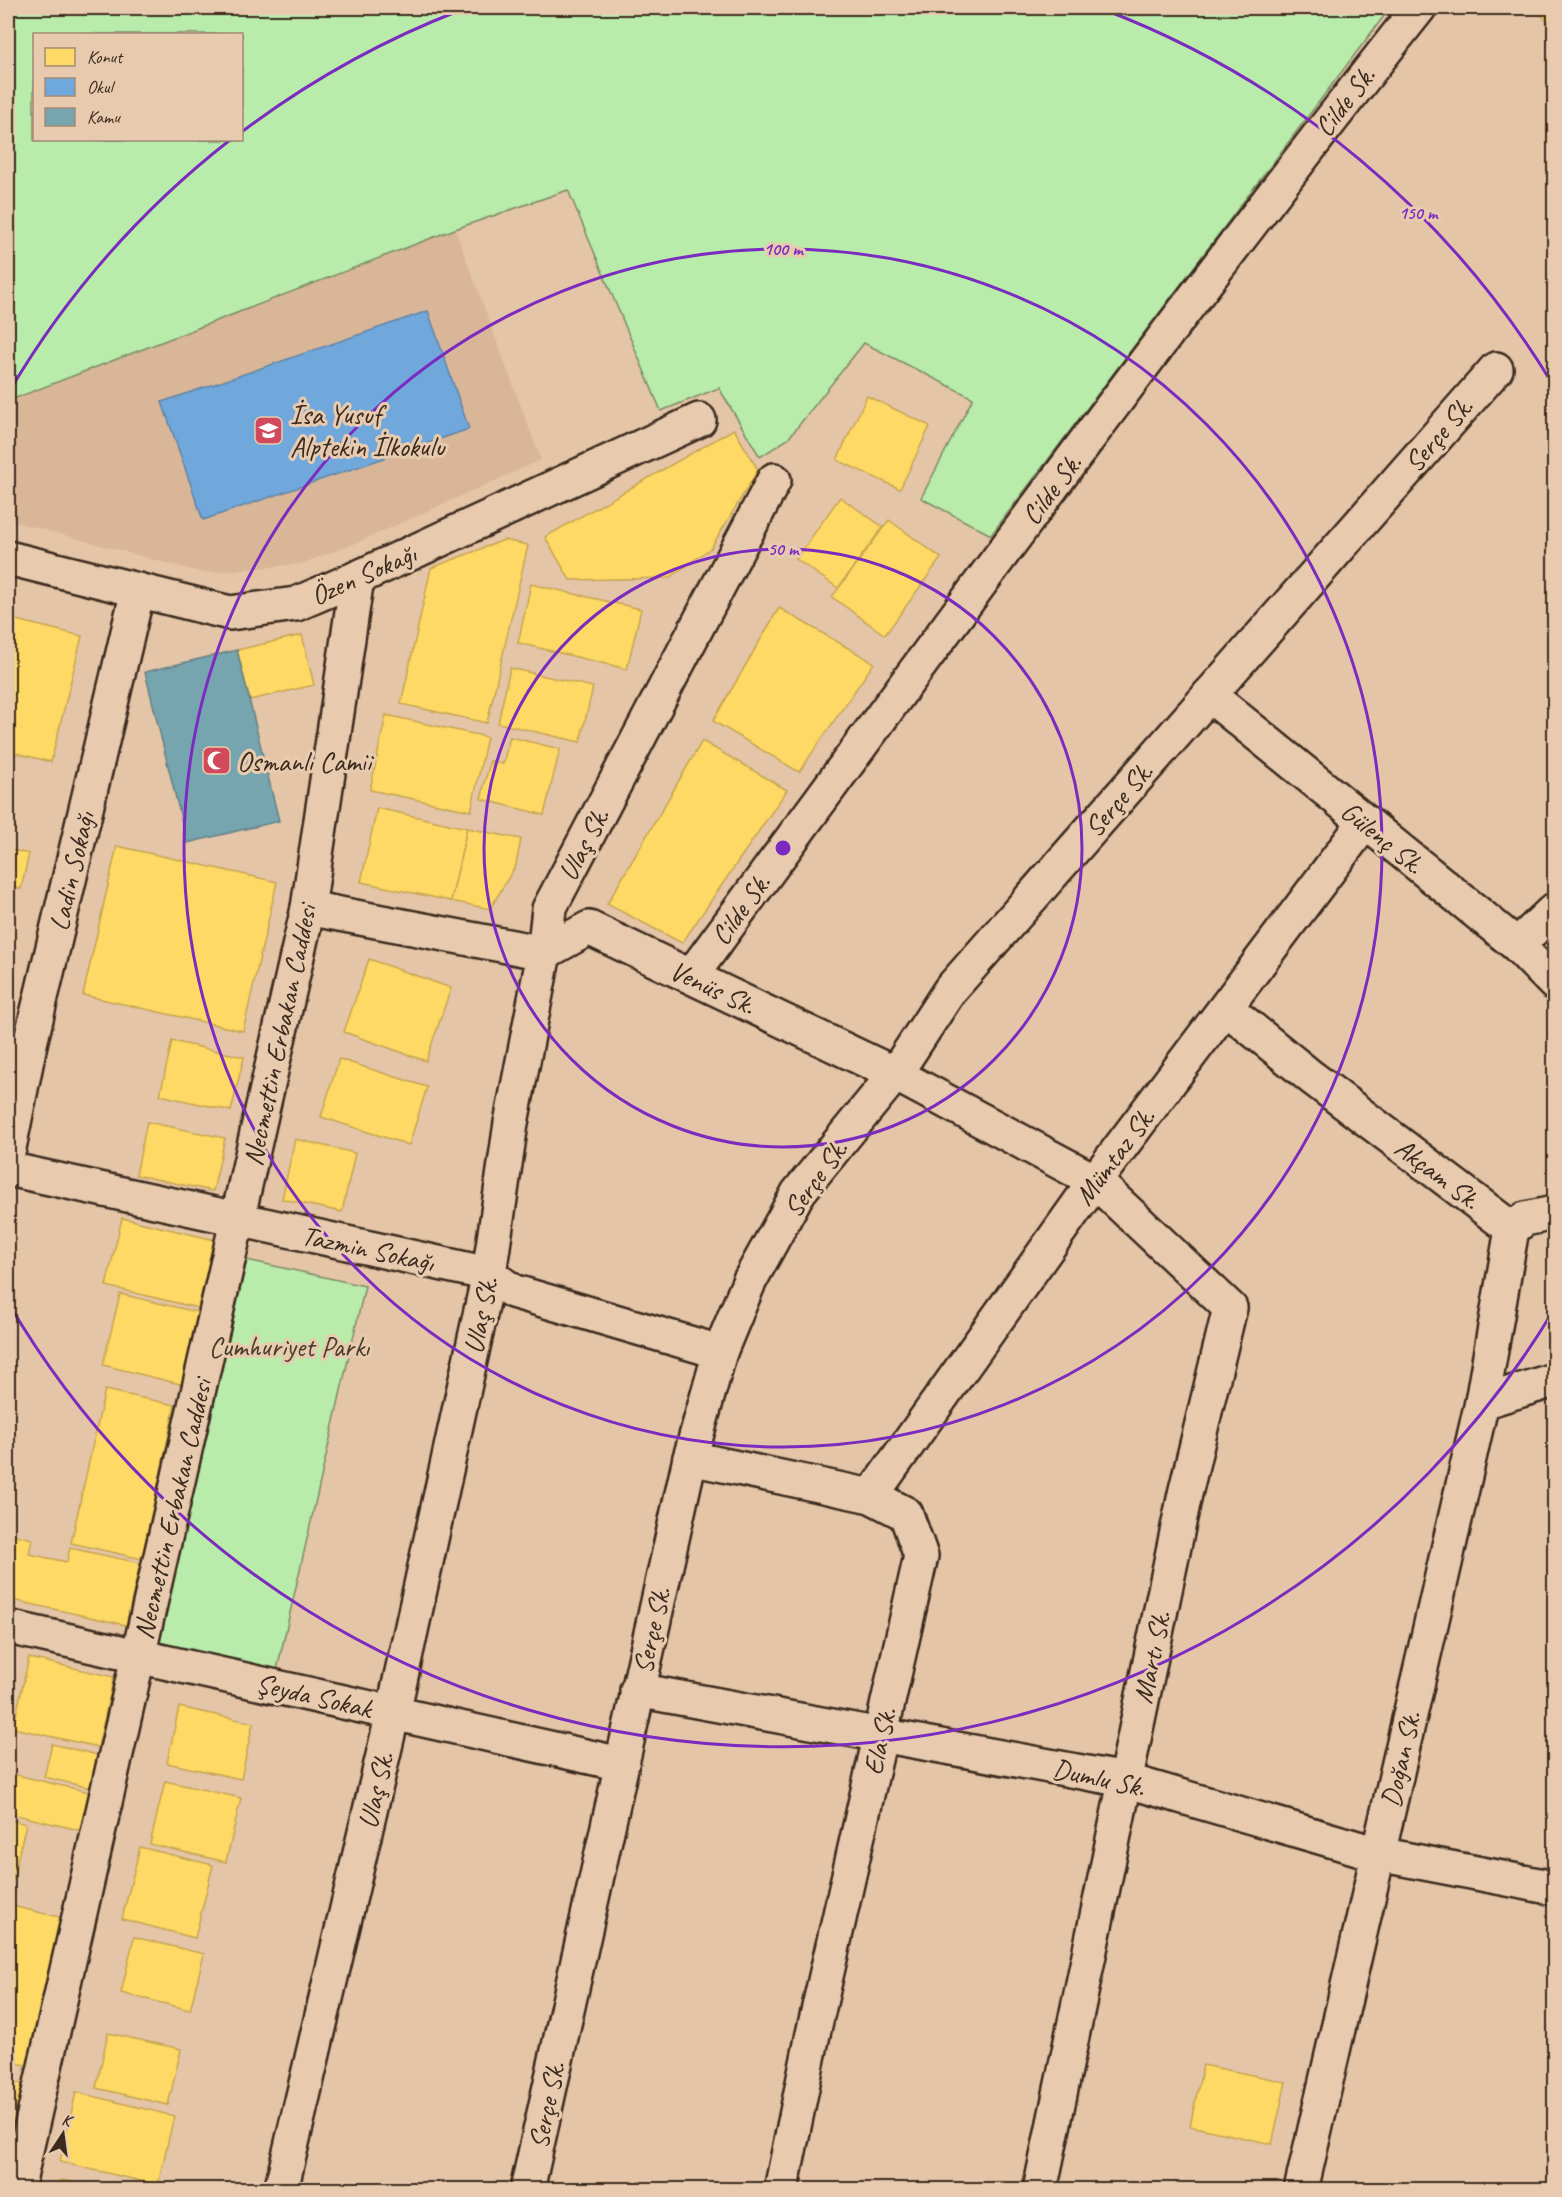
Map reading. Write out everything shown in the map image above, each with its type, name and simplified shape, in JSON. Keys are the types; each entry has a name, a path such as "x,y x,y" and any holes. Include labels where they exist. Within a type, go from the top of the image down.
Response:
{"street":[{"name":"Cilde Sk.","path":"691,976 1100,422 1289,171 1419,8"},
{"name":"Serçe Sk.","path":"527,2190 690,1458 720,1352 749,1282 798,1194 894,1074 950,990 1496,369"},
{"name":"Özen Sokağı","path":"8,558 230,613 296,604 699,420"},
{"name":"Ulaş Sk.","path":"281,2190 393,1713 489,1274 511,1123 544,953 549,909 774,480"},
{"name":"Necmettin Erbakan Caddesi","path":"18,2190 308,908 357,578"},
{"name":"Ladin Sokağı","path":"8,1153 19,1041 138,590"},
{"name":"Gülenç Sk.","path":"1209,695 1517,945 1554,983"},
{"name":"Mümtaz Sk.","path":"871,1496 1095,1181 1365,822"},
{"path":"308,908 544,953"},
{"path":"1517,945 1554,910"},
{"name":"Venüs Sk.","path":"544,953 589,928 894,1074 1095,1181"},
{"name":"Akçam Sk.","path":"1226,1008 1311,1077 1512,1229"},
{"name":"Tazmin Sokağı","path":"8,1169 489,1274 512,1291 720,1352"},
{"name":"Martı Sk.","path":"1040,2190 1185,1494 1230,1308 1095,1181"},
{"path":"1554,1213 1525,1219 1512,1229 1482,1402 1554,1380"},
{"name":"Doğan Sk.","path":"1300,2190 1482,1402"},
{"name":"Ela Sk.","path":"690,1458 871,1496 906,1514 921,1556 813,2034 781,2190"},
{"name":"Şeyda Sokak","path":"8,1627 621,1764"},
{"name":"Dumlu Sk.","path":"637,1690 1125,1780 1378,1854 1554,1888"}],"shaded area":[{"name":"İsa Yusuf Alptekin İlkokulu","path":"455,229 541,460 359,542 301,564 203,573 8,520 8,401"}],"green space":[{"path":"8,8 1390,8 991,535 921,498 973,398 864,343 788,439 760,457 719,388 661,411 568,190 455,229 8,401"},
{"name":"Cumhuriyet Parkı","path":"247,1260 365,1286 276,1674 158,1648"}],"building: Konut":[{"path":"1534,8 1554,8 1554,27"},
{"path":"867,396 930,426 900,489 837,460"},
{"path":"734,429 758,470 711,548 669,578 570,580 545,537"},
{"path":"840,497 883,527 838,588 796,559"},
{"path":"889,520 941,558 885,635 832,597"},
{"path":"504,540 528,545 487,723 401,704 431,568"},
{"path":"531,584 641,609 627,669 518,643"},
{"path":"779,608 874,663 799,772 713,721"},
{"path":"8,618 82,636 51,762 8,751"},
{"path":"302,635 314,685 250,700 237,650"},
{"path":"510,668 593,687 580,742 498,723"},
{"path":"386,715 487,737 471,811 370,790"},
{"path":"510,737 560,749 544,815 481,799 490,761 503,764"},
{"path":"702,741 787,790 682,943 607,904"},
{"path":"377,808 467,828 451,901 361,882"},
{"path":"467,828 521,839 516,865 490,909 451,901"},
{"path":"117,846 277,882 243,1031 83,995"},
{"path":"8,849 29,854 21,889 9,886 8,891"},
{"path":"369,959 451,988 426,1061 344,1032"},
{"path":"172,1041 244,1057 231,1111 160,1095"},
{"path":"339,1059 427,1087 409,1145 321,1117"},
{"path":"147,1122 225,1138 213,1191 136,1175"},
{"path":"295,1139 355,1153 342,1212 282,1199"},
{"path":"122,1218 215,1240 198,1308 106,1286"},
{"path":"120,1294 201,1313 184,1385 103,1365"},
{"path":"105,1390 175,1405 142,1559 71,1543"},
{"path":"8,1533 32,1539 29,1554 67,1562 70,1548 140,1563 126,1625 8,1599"},
{"path":"29,1658 114,1677 98,1747 13,1728"},
{"path":"179,1707 253,1723 241,1779 167,1763"},
{"path":"52,1744 102,1756 95,1789 44,1777"},
{"path":"8,1773 93,1793 83,1831 8,1813"},
{"path":"165,1781 241,1798 226,1862 150,1844"},
{"path":"8,1819 26,1824 9,1895 8,1895"},
{"path":"140,1847 213,1865 195,1938 122,1919"},
{"path":"8,1905 63,1918 30,2066 8,2061"},
{"path":"134,1937 204,1954 190,2010 121,1993"},
{"path":"108,2033 181,2049 168,2105 96,2088"},
{"path":"1203,2065 1286,2082 1272,2144 1190,2126"},
{"path":"8,2081 23,2084 8,2150"},
{"path":"76,2092 174,2116 158,2185 60,2162"},
{"path":"62,2180 108,2190 60,2190"}],"building: Okul":[{"path":"428,311 469,429 203,520 162,402"}],"building: Kamu":[{"name":"Osmanlı Camii","path":"237,650 279,821 187,843 145,672"}],"place":[{"name":"İsa Yusuf Alptekin İlkokulu","path":"269,430"},
{"name":"Osmanlı Camii","path":"216,761"}]}
